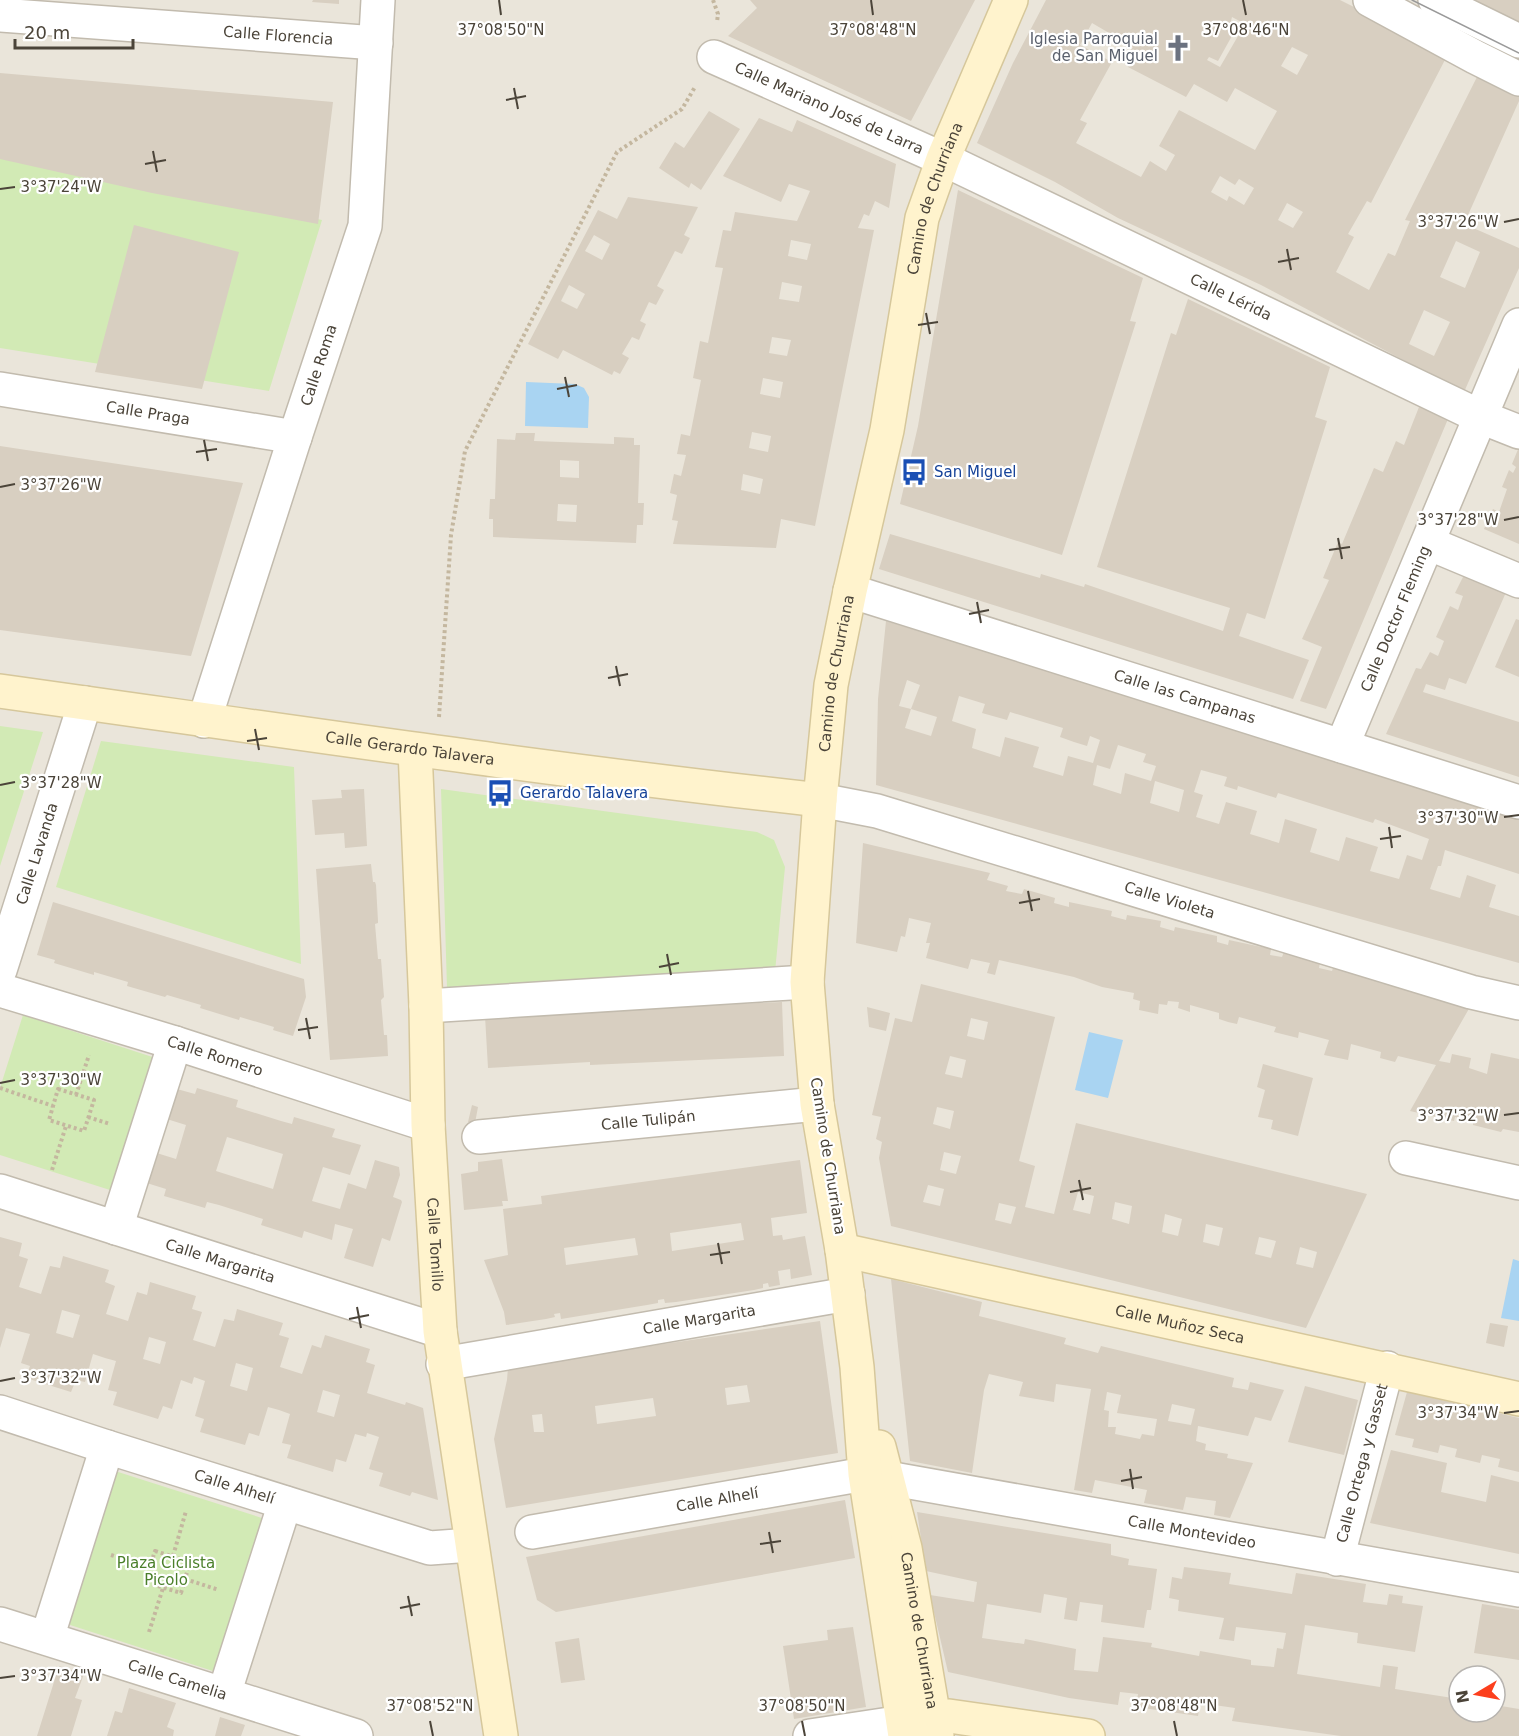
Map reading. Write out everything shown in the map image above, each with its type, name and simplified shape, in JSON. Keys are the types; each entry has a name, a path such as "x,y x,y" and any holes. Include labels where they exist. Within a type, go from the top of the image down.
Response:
{"main road":[{"name":"Camino de Churriana","path":"904,1729 883,1592 876,1476 857,1367 842,1250 818,1104 807,982 831,685 887,430 922,218 943,159 1011,0"},
{"name":"Calle Gerardo Talavera","path":"0,691 426,751 820,800"},
{"name":"Calle Tomillo","path":"426,751 428,1125 440,1331 501,1736"},
{"name":"Calle Muñoz Seca","path":"842,1250 1035,1294 1387,1368 1519,1399"},
{"name":"Camino de Churriana","path":"876,1476 905,1548 936,1727"},
{"name":"Camino de Churriana","path":"883,1592 908,1635 919,1694 936,1727"},
{"path":"904,1729 936,1727 949,1716 1088,1736"}],"street":[{"name":"Calle Roma","path":"204,721 365,226 378,0"},
{"path":"1370,0 1519,79"},
{"path":"1435,0 1519,41"},
{"name":"Calle Florencia","path":"0,15 376,43"},
{"name":"Calle Mariano José de Larra","path":"714,57 943,159"},
{"name":"Calle Lérida","path":"943,159 1481,417 1519,432"},
{"name":"Calle Doctor Fleming","path":"1342,746 1519,325"},
{"name":"Calle Praga","path":"0,388 295,437"},
{"path":"1428,543 1519,581"},
{"name":"Calle las Campanas","path":"850,591 1519,802"},
{"name":"Calle Lavanda","path":"0,970 85,703"},
{"name":"Calle Violeta","path":"820,800 877,811 1471,992 1519,1003"},
{"path":"426,1005 807,982"},
{"name":"Calle Romero","path":"0,990 175,1043 428,1125"},
{"path":"116,1228 175,1043"},
{"name":"Calle Tulipán","path":"479,1137 818,1104"},
{"path":"1406,1158 1519,1183"},
{"name":"Calle Margarita","path":"0,1191 440,1331"},
{"name":"Calle Margarita","path":"444,1364 848,1294"},
{"name":"Calle Ortega y Gasset","path":"1337,1559 1387,1368"},
{"name":"Calle Alhelí","path":"0,1412 430,1548 471,1545"},
{"path":"47,1638 106,1447"},
{"name":"Calle Alhelí","path":"532,1532 876,1476"},
{"name":"Calle Montevideo","path":"876,1476 1519,1590"},
{"path":"224,1694 285,1503"},
{"name":"Calle Camelia","path":"0,1623 356,1736"},
{"path":"810,1736 904,1729"}],"path":[{"path":"426,751 451,535 465,451 617,152 682,109 714,57 718,14 713,0"},
{"path":"0,1088 53,1106"},
{"path":"58,1089 93,1100 84,1131 66,1126 49,1120 58,1089"},
{"path":"50,1177 66,1126"},
{"path":"173,1556 197,1476"},
{"path":"155,1551 190,1562 180,1593 163,1588 145,1582 155,1551"},
{"path":"138,1667 163,1588"}],"shaded area":[{"path":"0,0 1519,0 1519,1736 0,1736"}],"green space":[{"path":"0,154 322,220 269,391 0,348"},
{"path":"0,726 43,732 0,866"},
{"path":"101,741 294,767 301,964 56,887"},
{"path":"441,789 757,832 774,840 785,867 775,972 447,988"},
{"path":"23,1015 174,1064 132,1197 0,1155 0,1088"},
{"name":"Plaza Ciclista Picolo","path":"115,1471 265,1519 216,1672 67,1624"}],"water":[{"path":"526,382 575,384 584,388 589,397 588,428 525,426"},
{"path":"1089,1032 1123,1040 1108,1098 1075,1090"},
{"path":"1513,1259 1519,1261 1519,1321 1501,1318"}],"building":[{"path":"313,0 339,0 339,4 312,2"},
{"path":"750,0 975,0 911,121 728,36 757,8"},
{"path":"1046,0 1340,0 1448,54 1371,203 1367,201 1348,234 1354,237 1336,272 1369,290 1388,253 1395,256 1410,221 1405,220 1480,71 1519,91 1519,101 1464,224 1519,248 1519,268 1464,392 1261,285 1118,218 1055,182 977,143 1013,63","holes":["1232,17 1245,24 1220,67 1207,60 1209,57 1218,61 1238,25 1231,21","1092,23 1133,47 1131,50 1136,53 1128,67 1186,97 1194,84 1227,102 1235,88 1277,111 1255,150 1179,110 1159,146 1175,155 1166,171 1150,161 1141,177 1076,143 1087,123 1080,120 1112,62 1080,45","1292,47 1308,55 1297,75 1281,66","1220,176 1235,185 1239,179 1254,188 1244,205 1229,196 1227,201 1211,192","1287,203 1303,212 1293,228 1278,220","1456,241 1480,252 1465,288 1440,277","1424,310 1450,322 1434,356 1409,344"]},
{"path":"1464,0 1519,0 1519,30"},
{"path":"0,73 333,102 318,224 152,193 0,159"},
{"path":"709,111 740,129 701,190 691,183 689,188 659,168 675,142 684,148"},
{"path":"759,118 792,132 797,120 896,164 889,208 875,201 869,216 864,214 858,228 874,230 815,526 781,519 776,548 673,544 678,521 672,520 677,495 670,493 674,474 681,476 686,455 677,454 681,434 690,436 701,380 693,378 700,341 708,343 723,268 715,267 723,230 731,231 735,212 797,221 810,191 789,184 781,202 723,176","holes":["791,240 811,244 807,260 788,256","782,282 802,286 799,302 779,299","772,337 791,340 787,356 769,353","763,378 783,382 780,398 760,394","752,432 771,436 768,452 749,448","743,474 763,479 760,494 741,490"]},
{"path":"958,190 1143,278 1130,321 1136,322 1062,555 900,504 918,426"},
{"path":"628,197 698,207 684,235 690,238 682,254 675,251 657,286 664,290 656,305 649,302 640,321 646,324 639,340 632,337 622,354 629,358 620,374 614,371 612,375 563,350 558,359 528,344 598,210 617,219","holes":["594,235 610,244 602,260 585,251","569,285 585,294 577,309 561,301"]},
{"path":"134,225 239,252 202,389 95,372"},
{"path":"1188,299 1330,367 1315,417 1327,421 1265,619 1247,613 1239,636 1309,660 1293,699 879,569 890,534 1040,578 1041,574 1084,587 1085,584 1223,631 1230,608 1097,567 1171,333 1176,335"},
{"path":"1419,407 1448,419 1326,709 1300,701 1322,647 1302,639 1329,580 1323,578 1338,542 1342,544 1374,468 1383,472 1396,441 1404,445"},
{"path":"516,433 535,433 534,441 614,444 614,437 634,438 634,445 640,445 638,503 644,503 643,525 637,525 636,543 493,537 493,519 489,519 490,499 495,499 497,439 515,440","holes":["560,460 579,461 579,478 560,477","558,504 577,505 576,522 557,521"]},
{"path":"0,446 243,483 191,656 0,630"},
{"path":"1519,447 1519,544 1484,529 1493,509 1499,512 1507,489 1502,487 1509,470 1513,473 1516,467 1512,464"},
{"path":"1465,573 1507,590 1466,684 1449,678 1445,690 1426,684 1423,692 1519,722 1519,777 1386,734 1416,668 1421,669 1430,652 1438,656 1444,641 1436,637 1450,606 1458,610 1463,596 1455,593"},
{"path":"1516,619 1519,620 1519,677 1495,667"},
{"path":"886,621 1519,818 1519,874 1445,850 1441,866 1438,866 1430,889 1460,898 1467,875 1496,885 1489,907 1519,916 1519,963 876,785 878,699","holes":["907,680 920,685 911,709 899,706","959,696 985,704 982,713 1007,720 1010,712 1063,728 1060,737 1074,742 1087,746 1090,736 1100,740 1093,763 1068,756 1063,776 1033,767 1039,747 1005,737 1000,757 972,748 976,729 952,721","911,709 937,717 931,736 905,728","1118,745 1146,754 1143,762 1156,766 1151,781 1125,773 1121,794 1093,785 1097,765 1110,769","1201,770 1227,777 1224,786 1237,790 1238,786 1276,798 1278,793 1373,823 1375,819 1429,839 1422,860 1407,855 1399,879 1370,871 1378,847 1346,837 1339,861 1310,852 1317,829 1285,819 1279,843 1250,834 1257,811 1226,802 1219,824 1196,817 1203,795 1194,792","1155,781 1184,790 1179,812 1150,803"]},
{"path":"364,789 367,846 345,848 344,833 315,835 312,800 342,798 341,790"},
{"path":"863,843 990,873 987,880 1008,886 1006,891 1022,894 1024,889 1055,898 1054,903 1069,907 1069,902 1112,911 1111,916 1126,920 1127,915 1161,921 1160,927 1174,931 1175,927 1217,936 1217,942 1228,945 1229,940 1271,949 1270,955 1282,957 1284,952 1320,962 1319,968 1332,971 1334,965 1373,974 1372,980 1384,984 1386,978 1474,1000 1439,1061 1450,1063 1452,1054 1471,1058 1469,1068 1487,1074 1491,1053 1519,1059 1519,1132 1503,1129 1501,1132 1473,1125 1473,1121 1455,1117 1454,1121 1410,1111 1436,1065 1398,1056 1395,1062 1380,1058 1381,1052 1351,1044 1348,1060 1324,1055 1329,1040 1299,1032 1298,1038 1274,1032 1276,1027 1239,1017 1237,1024 1228,1022 1219,1019 1219,1013 1190,1005 1190,1012 1178,1008 1179,1002 1168,1001 1167,1005 1159,1004 1158,1014 1139,1010 1140,1001 1133,999 1134,993 1102,987 1074,977 999,960 995,975 987,973 990,963 971,959 968,969 926,958 930,943 926,943 931,923 909,918 905,937 901,936 897,952 856,943"},
{"path":"371,864 373,882 376,885 378,923 375,924 378,959 381,959 384,997 381,1000 388,1056 330,1060 316,869"},
{"path":"53,902 304,979 306,997 293,1036 273,1030 274,1027 240,1017 239,1020 200,1008 201,1005 127,986 128,982 94,972 94,975 54,963 55,960 37,955"},
{"path":"921,984 1055,1017 1019,1161 1035,1166 1025,1207 1054,1214 1076,1123 1367,1194 1306,1328 891,1226 879,1158 882,1142 876,1139 881,1117 872,1115 895,1018 912,1022","holes":["971,1018 988,1022 984,1040 967,1036","950,1056 966,1060 962,1078 945,1074","937,1107 954,1111 950,1129 933,1124","944,1152 961,1156 956,1174 940,1170","928,1185 944,1189 940,1206 923,1202","1078,1192 1094,1196 1090,1214 1073,1210","1115,1202 1132,1206 1129,1224 1112,1219","999,1203 1016,1207 1011,1224 995,1220","1165,1214 1182,1219 1178,1236 1162,1232","1206,1224 1223,1228 1219,1246 1203,1242","1259,1237 1276,1241 1271,1258 1255,1254","1300,1247 1317,1252 1313,1268 1296,1264"]},
{"path":"782,1002 784,1056 590,1065 590,1062 488,1068 485,1016"},
{"path":"867,1007 890,1013 886,1031 869,1027"},
{"path":"1263,1064 1313,1078 1298,1136 1271,1129 1273,1120 1258,1117 1265,1090 1257,1087"},
{"path":"166,1086 195,1094 197,1088 238,1100 236,1107 281,1121 292,1124 294,1117 335,1129 332,1137 361,1145 350,1175 323,1167 312,1201 340,1209 348,1183 366,1189 375,1160 399,1167 400,1175 393,1197 402,1202 390,1241 382,1238 373,1267 344,1258 353,1229 335,1224 332,1240 304,1231 302,1238 261,1225 263,1219 219,1205 207,1202 205,1208 164,1196 166,1189 137,1180 147,1150 176,1159 186,1125 157,1116","holes":["227,1137 283,1154 273,1189 216,1171"]},
{"path":"472,1105 478,1107 475,1123 468,1122"},
{"path":"502,1159 508,1201 502,1201 503,1206 464,1210 461,1174 478,1171 478,1162"},
{"path":"800,1160 807,1213 771,1218 773,1236 782,1235 783,1240 805,1236 812,1275 791,1279 790,1269 778,1271 780,1285 769,1287 768,1283 763,1284 763,1288 754,1290 676,1302 665,1303 664,1299 658,1300 658,1303 561,1319 560,1313 546,1319 506,1325 504,1312 484,1260 508,1255 503,1209 542,1204 541,1196","holes":["741,1223 744,1240 672,1251 670,1233","635,1238 638,1255 566,1265 564,1248"]},
{"path":"0,1237 22,1243 19,1256 28,1259 19,1287 41,1294 50,1266 60,1268 63,1256 109,1270 105,1282 115,1286 106,1314 128,1321 137,1292 147,1295 150,1282 196,1296 192,1309 202,1312 193,1340 215,1347 224,1319 234,1321 237,1309 283,1323 279,1335 289,1338 280,1367 302,1374 312,1345 321,1348 325,1335 370,1349 366,1362 375,1365 367,1393 423,1408 438,1500 412,1492 410,1496 379,1486 383,1473 369,1469 379,1437 367,1433 366,1437 355,1434 346,1462 336,1459 333,1472 287,1458 291,1445 282,1443 290,1414 279,1410 268,1407 259,1436 249,1433 245,1445 200,1432 204,1419 195,1416 205,1381 194,1377 192,1384 181,1380 172,1409 163,1406 158,1419 113,1405 117,1392 108,1390 116,1361 93,1354 85,1382 76,1380 71,1392 26,1378 30,1366 21,1363 30,1334 6,1328 0,1348","holes":["62,1310 80,1315 73,1338 56,1333","149,1337 166,1342 160,1364 143,1359","236,1363 253,1368 247,1391 230,1386","323,1390 340,1395 334,1417 317,1412"]},
{"path":"891,1279 982,1302 979,1316 1066,1338 1064,1344 1098,1353 1101,1346 1234,1378 1232,1387 1248,1390 1250,1382 1284,1390 1271,1421 1255,1417 1248,1436 1198,1426 1196,1441 1206,1444 1205,1450 1228,1454 1227,1458 1253,1463 1230,1518 1214,1515 1216,1501 1186,1497 1183,1510 1144,1503 1147,1490 1095,1480 1092,1493 1074,1490 1091,1389 1056,1384 1054,1402 1019,1396 1023,1382 989,1374 984,1390 972,1473 910,1461","holes":["1107,1392 1121,1395 1117,1413 1157,1419 1154,1436 1142,1434 1140,1439 1115,1434 1116,1427 1108,1427 1109,1411 1104,1410","1172,1404 1195,1409 1191,1425 1168,1421"]},
{"path":"820,1321 838,1453 506,1508 494,1439 508,1367","holes":["747,1385 750,1402 727,1405 725,1388","653,1398 656,1416 597,1424 595,1406","542,1414 544,1432 534,1432 532,1415"]},
{"path":"1490,1323 1508,1326 1504,1347 1486,1343"},
{"path":"1305,1386 1358,1400 1344,1455 1288,1442"},
{"path":"1407,1392 1519,1418 1519,1472 1498,1467 1500,1459 1482,1455 1480,1463 1455,1457 1457,1449 1440,1445 1438,1453 1412,1447 1414,1439 1395,1435"},
{"path":"1391,1450 1447,1463 1441,1492 1486,1502 1491,1475 1519,1482 1519,1554 1370,1523"},
{"path":"845,1500 855,1558 556,1612 537,1600 526,1557"},
{"path":"917,1512 1111,1544 1111,1555 1129,1559 1128,1565 1157,1569 1151,1610 1147,1610 1144,1628 1101,1622 1103,1605 1080,1602 1077,1621 1064,1619 1067,1598 1044,1594 1041,1613 987,1604 982,1638 1024,1644 1025,1639 1076,1649 1074,1670 1098,1672 1103,1637 1152,1643 1151,1647 1199,1656 1200,1651 1251,1660 1251,1665 1274,1667 1277,1648 1283,1649 1286,1633 1236,1627 1234,1641 1219,1639 1224,1618 1178,1611 1179,1600 1169,1598 1172,1577 1182,1579 1184,1567 1231,1573 1229,1584 1292,1594 1296,1573 1366,1584 1363,1602 1387,1605 1389,1594 1403,1596 1402,1603 1423,1606 1415,1652 1357,1643 1358,1633 1305,1625 1297,1674 1380,1687 1383,1665 1398,1667 1395,1689 1447,1697 1447,1724 1507,1724 1507,1707 1519,1709 1519,1736 1341,1736 1232,1721 1235,1708 1200,1703 1198,1716 1136,1707 1138,1694 1120,1692 1118,1705 1069,1698 948,1672 930,1595 974,1602 977,1582 926,1571"},
{"path":"1482,1604 1519,1610 1519,1660 1474,1653"},
{"path":"853,1627 866,1707 794,1719 783,1646 828,1640 827,1630"},
{"path":"579,1638 585,1680 561,1683 555,1642"},
{"path":"59,1666 84,1674 75,1698 82,1700 71,1736 37,1736"},
{"path":"129,1688 176,1703 167,1727 174,1730 173,1736 107,1736 115,1711 122,1713"},
{"path":"220,1717 245,1725 241,1736 215,1736"}],"tram line":[{"path":"1412,0 1519,53"}],"place":[{"name":"Iglesia Parroquial de San Miguel","path":"1178,48"},
{"name":"San Miguel","path":"914,472"},
{"name":"Gerardo Talavera","path":"500,793"}]}
